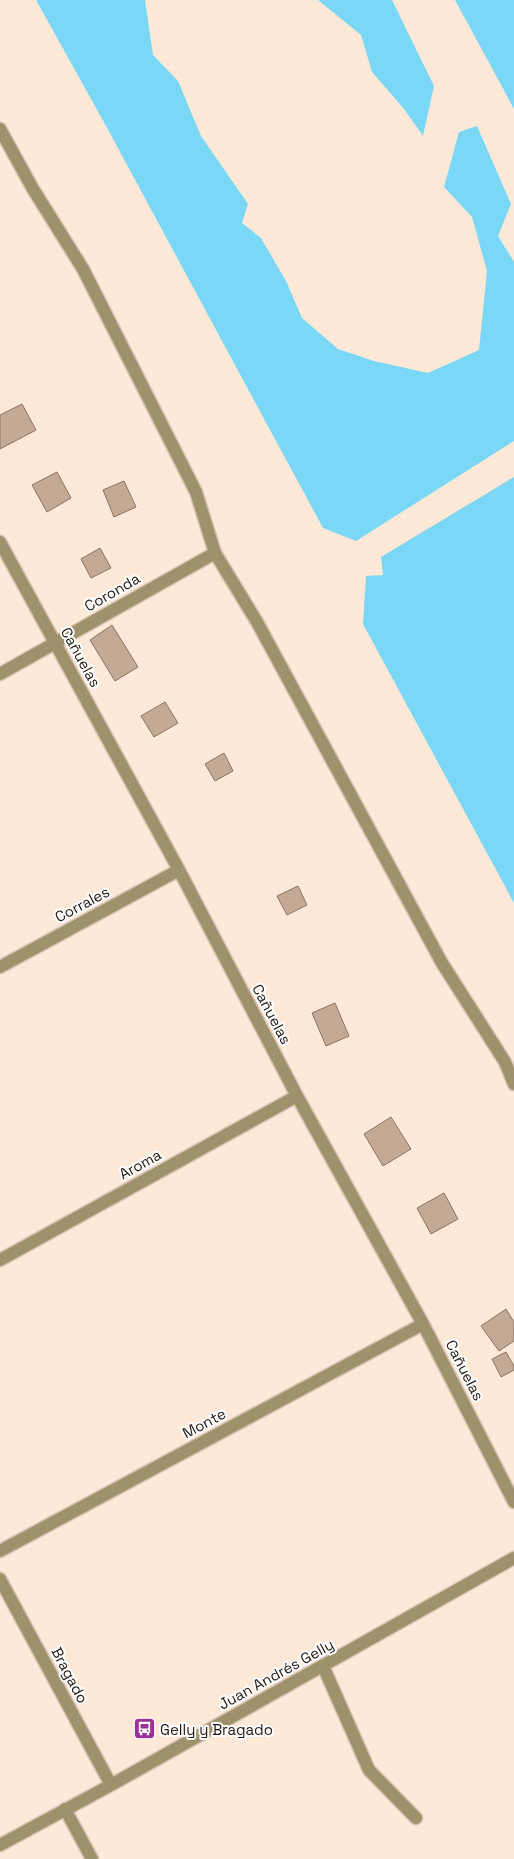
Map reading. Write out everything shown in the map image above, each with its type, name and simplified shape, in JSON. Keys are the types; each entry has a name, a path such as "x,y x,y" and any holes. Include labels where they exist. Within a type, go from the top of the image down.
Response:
{"street":[{"path":"0,129 33,189 83,269 196,492 214,553 257,622 442,963 504,1062 514,1084"},
{"name":"Cañuelas","path":"0,542 179,870 296,1096 423,1324 514,1502"},
{"name":"Coronda","path":"0,674 214,553"},
{"name":"Corrales","path":"0,967 179,870"},
{"name":"Aroma","path":"0,1260 296,1096"},
{"name":"Monte","path":"0,1550 423,1324"},
{"name":"Juan Andrés Gelly","path":"0,1845 111,1785 514,1558"},
{"name":"Bragado","path":"0,1579 111,1785"},
{"path":"323,1666 370,1770 416,1818"},
{"path":"65,1809 92,1859"}],"water":[{"path":"36,0 145,0 153,55 178,81 201,136 248,204 242,223 261,238 286,281 302,318 338,349 374,361 428,373 479,350 487,271 472,217 444,187 459,132 477,126 511,204 498,236 514,262 514,441 356,541 323,528"},
{"path":"318,0 392,0 434,86 423,136 404,109 372,72 361,35"},
{"path":"455,0 514,0 514,109"},
{"path":"514,477 514,903 363,624 366,576 383,575 381,557"}],"building":[{"path":"22,404 36,430 0,449 0,415"},
{"path":"57,472 71,498 47,512 32,485"},
{"path":"124,481 136,507 114,517 103,490"},
{"path":"100,548 111,568 91,578 81,559"},
{"path":"112,625 138,667 115,681 90,640"},
{"path":"165,702 178,723 154,737 141,716"},
{"path":"224,753 233,771 215,781 205,764"},
{"path":"298,886 307,905 287,915 277,896"},
{"path":"335,1003 349,1036 326,1046 312,1013"},
{"path":"391,1117 411,1149 383,1166 364,1134"},
{"path":"444,1193 458,1219 431,1234 417,1208"},
{"path":"506,1309 514,1322 514,1341 499,1351 481,1326"},
{"path":"506,1352 514,1366 514,1370 501,1377 492,1359"}],"place":[{"name":"Gelly y Bragado","path":"144,1729"}]}
